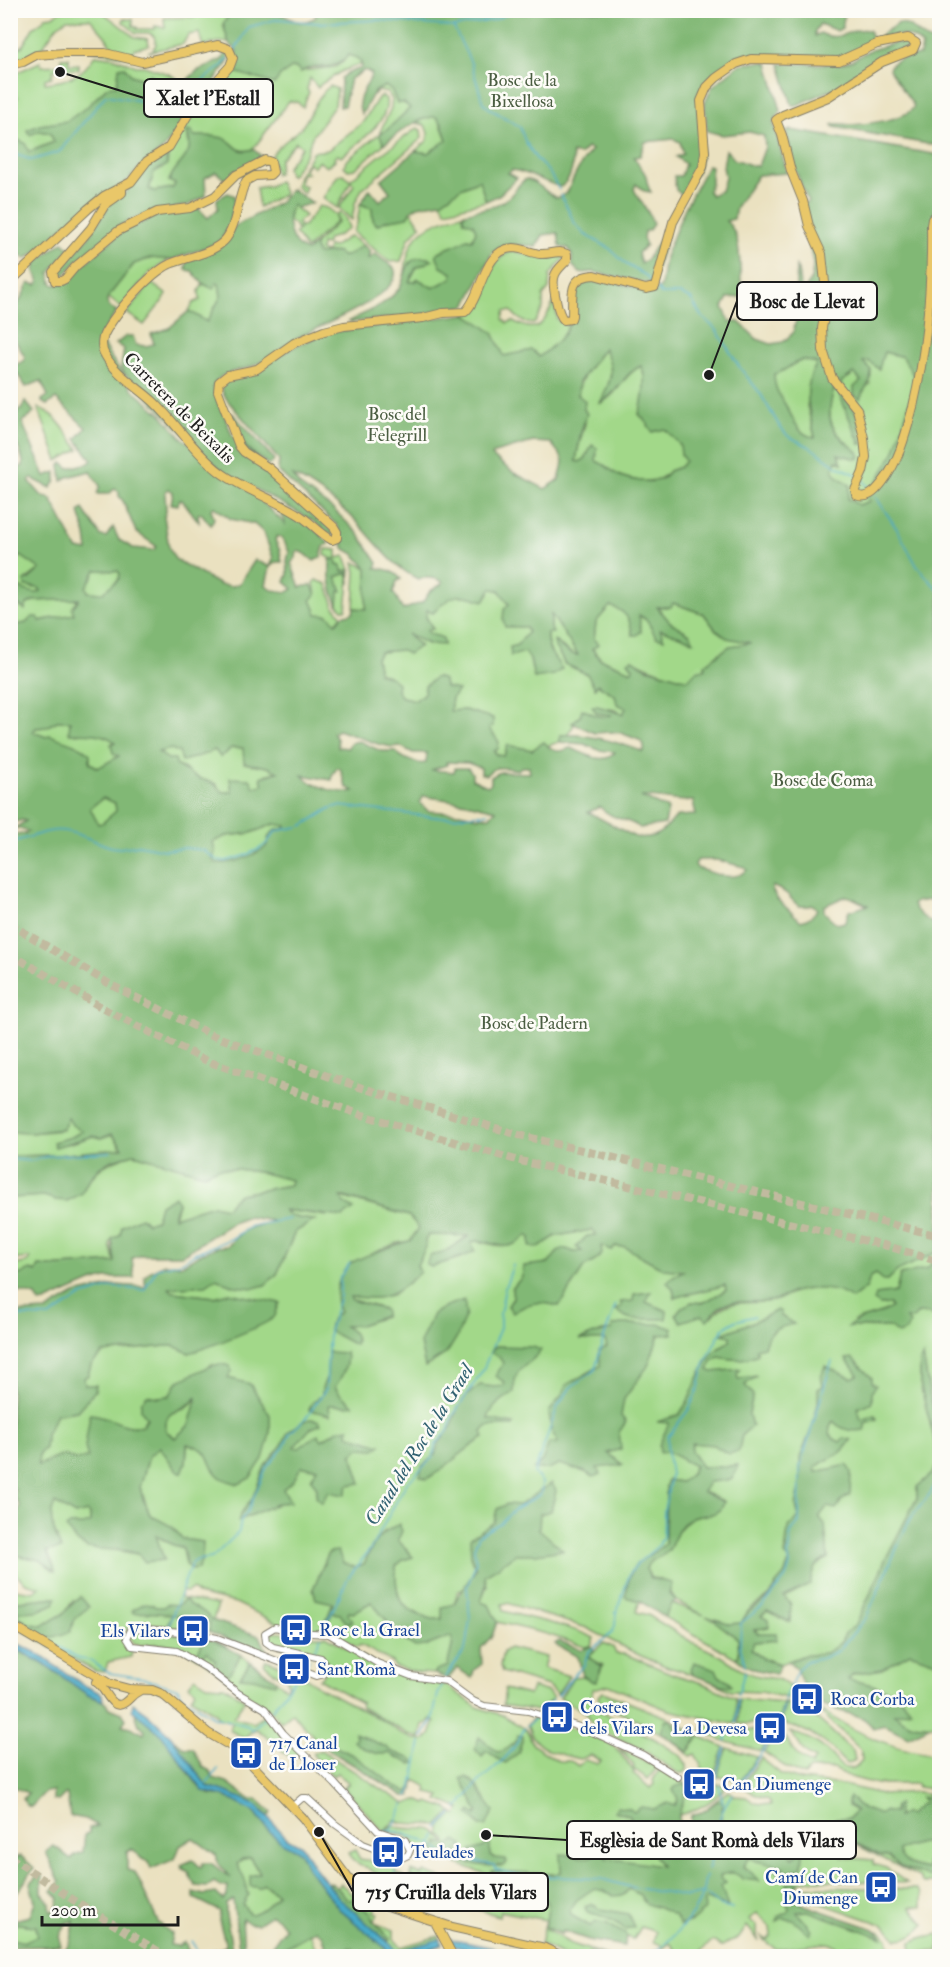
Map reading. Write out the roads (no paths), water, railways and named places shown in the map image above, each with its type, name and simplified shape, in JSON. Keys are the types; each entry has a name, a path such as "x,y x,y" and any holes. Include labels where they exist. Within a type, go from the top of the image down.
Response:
{"main road":[{"name":"Carretera de Beixalis","path":"122,187 122,193 105,205 91,228 53,272 56,281 65,279 84,259 128,225 157,212 183,210 197,205 219,193 236,175 260,161 267,160 272,164 273,172 270,175 255,176 246,181 232,226 225,240 211,249 167,266 149,278 107,327 103,338 104,353 129,382 154,402 189,443 220,472 301,516 332,540 335,540 338,535 334,527 268,468 239,446 219,391 218,386 222,378 233,373 257,369 294,343 324,331 352,325 465,312 494,258 510,248 542,254 562,251 567,254 567,261 556,273 553,282 559,315 564,320 571,319 573,287 579,278 594,275 646,289 655,287 673,222 703,167 705,152 702,96 716,78 736,64 756,59 835,62 890,41 908,38 916,44 913,50 882,62 828,97 776,120 782,135 790,171 803,201 809,226 822,254 827,302 822,328 823,350 832,378 857,409 864,438 865,464 855,490 859,497 873,493 890,472 907,431 921,375 931,287 931,225 932,219 939,211"},
{"path":"10,65 45,54 105,53 142,62 218,45 229,49 232,58 230,66 192,108 171,145 152,157 131,182 104,196 88,209 10,282"},
{"path":"13,1629 94,1678 103,1686 111,1702 117,1705 143,1689"},
{"path":"94,1678 120,1687 143,1689 162,1694 208,1733 239,1751 317,1834 342,1872 357,1888 386,1906 452,1927 534,1945 562,1956"},
{"path":"108,1697 110,1691 120,1687"},
{"path":"120,1687 127,1693 125,1702"},
{"path":"432,1921 445,1938 451,1954"},
{"path":"445,1938 446,1929 452,1927"},
{"path":"534,1945 547,1956"}],"street":[{"path":"292,1806 302,1798 307,1798 335,1824 363,1844 399,1857 408,1855 410,1850 405,1840 378,1831 264,1709 238,1693 207,1668 184,1655 171,1649 132,1646 128,1641 131,1630 136,1628 204,1635 311,1675 320,1675 325,1670 325,1663 321,1658 269,1645 264,1639 265,1633 275,1628 329,1634 377,1663 411,1676 446,1681 473,1701 484,1706 528,1711 586,1729 643,1755 678,1777"}],"water":[{"path":"10,1640 35,1652 84,1685 102,1694 103,1701 88,1695 47,1666 11,1646"},
{"path":"133,1703 171,1736 207,1786 253,1803 287,1838 302,1846 313,1865 339,1898 398,1951 440,1939 442,1945 408,1956 395,1956 339,1909 307,1867 300,1852 282,1843 270,1832 256,1813 224,1796 203,1791 160,1733 132,1710"},
{"path":"450,1939 533,1956 473,1951 453,1946"}],"waterway":[{"path":"234,52 249,27 278,19 318,23 379,20 454,27 494,20 517,10"},
{"path":"454,28 471,63 483,103 520,127 525,141 537,160 549,172 559,190"},
{"path":"10,157 17,155 32,160 59,152 106,95 147,102 165,96 181,96 222,66 229,58"},
{"path":"561,195 574,222 584,234 609,248 627,265 645,275 653,284"},
{"path":"657,288 661,294 680,294 691,299 701,316 716,329 740,368 760,393 788,436 810,447 837,466 858,475"},
{"path":"863,480 871,491"},
{"path":"875,496 897,529 917,566 940,592"},
{"path":"302,826 331,808 339,806 435,817 488,813"},
{"path":"10,842 47,832 60,831 75,833 112,847 139,845 164,850 185,848 203,850 217,860 226,861 259,849 276,831 298,827"},
{"path":"10,1159 31,1161 49,1156 111,1152"},
{"path":"10,1318 17,1316 49,1317 82,1296 112,1287 144,1290 157,1268 182,1262 195,1253 231,1239 251,1226 289,1219"},
{"path":"169,1625 191,1564 197,1560 212,1558 239,1532 241,1520 247,1512 267,1467 284,1447 290,1433 306,1418 326,1389 329,1331 340,1296 340,1277 350,1263"},
{"name":"Canal del Roc de la Grael","path":"324,1629 348,1578 371,1548 406,1484 433,1457 435,1445 448,1431 452,1417 483,1370 500,1328 505,1288 513,1265"},
{"path":"445,1678 465,1650 470,1619 467,1587 476,1562 474,1548 479,1535 541,1494 542,1482 534,1473 558,1406 571,1387 595,1370 616,1304"},
{"path":"558,1696 584,1665 588,1652 612,1633 616,1613 630,1573 659,1545 663,1536 664,1511 671,1475 668,1437 689,1409 699,1387 704,1365 717,1339 724,1328 735,1321 755,1316"},
{"path":"745,1665 740,1646 741,1623 764,1605 786,1577 790,1565 788,1554 791,1533 799,1522 800,1467 832,1361"},
{"path":"737,1788 777,1730 786,1697 797,1670 805,1662 823,1658 838,1651 866,1618 908,1523 934,1488 940,1474"},
{"path":"10,1618 37,1633 44,1640"},
{"name":"Canal del Roc de la Grael","path":"312,1655 321,1637"},
{"path":"48,1643 80,1659 89,1660 109,1673 143,1678 178,1689 184,1698 214,1717 248,1726 252,1730 266,1716"},
{"name":"Canal del Roc de la Grael","path":"303,1667 310,1659"},
{"path":"738,1694 745,1671"},
{"name":"Canal del Roc de la Grael","path":"272,1710 298,1674"},
{"path":"422,1737 432,1722 442,1685"},
{"path":"736,1723 738,1699"},
{"path":"542,1711 553,1700"},
{"path":"527,1726 538,1716"},
{"path":"457,1808 479,1782 512,1750 524,1728"},
{"path":"725,1741 731,1730"},
{"path":"408,1796 421,1742"},
{"path":"717,1778 725,1748"},
{"name":"Canal del Roc de la Grael","path":"205,1785 218,1769"},
{"path":"719,1785 723,1804"},
{"path":"708,1870 722,1811 733,1793"},
{"path":"392,1830 404,1804"},
{"path":"437,1828 452,1814"},
{"path":"386,1831 399,1832 433,1845 447,1856 494,1865 495,1869 530,1878 533,1876 602,1879 626,1886 687,1897 703,1893 720,1906 732,1909"},
{"path":"429,1852 436,1835"},
{"path":"395,1862 396,1882 404,1894"},
{"path":"647,1956 672,1938 694,1912 703,1892 706,1876"},
{"path":"191,1941 201,1956"}],"tunnel":[{"path":"10,924 113,986 214,1036 356,1086 519,1135 940,1236"},
{"path":"10,954 108,1011 207,1061 359,1114 516,1160 884,1245 940,1262"},
{"path":"10,1857 72,1899 166,1956"}],"place":[{"name":"Xalet l'Estall","path":"60,72"},
{"name":"Bosc de Llevat","path":"709,375"},
{"name":"Roc e la Grael","path":"296,1630"},
{"name":"Els Vilars","path":"193,1631"},
{"name":"Sant Romà","path":"294,1669"},
{"name":"Roca Corba","path":"807,1699"},
{"name":"Costes dels Vilars","path":"557,1717"},
{"name":"La Devesa","path":"770,1728"},
{"name":"717 Canal de Lloser","path":"246,1753"},
{"name":"Can Diumenge","path":"699,1784"},
{"name":"715 Cruïlla dels Vilars","path":"319,1832"},
{"name":"Esglèsia de Sant Romà dels Vilars","path":"486,1835"},
{"name":"Teulades","path":"388,1852"},
{"name":"Camí de Can Diumenge","path":"881,1887"}],"park label":[{"name":"Bosc de la Bixellosa","path":"522,90"},
{"name":"Bosc del Felegrill","path":"397,424"},
{"name":"Bosc de Coma","path":"823,780"},
{"name":"Bosc de Padern","path":"534,1023"}]}
